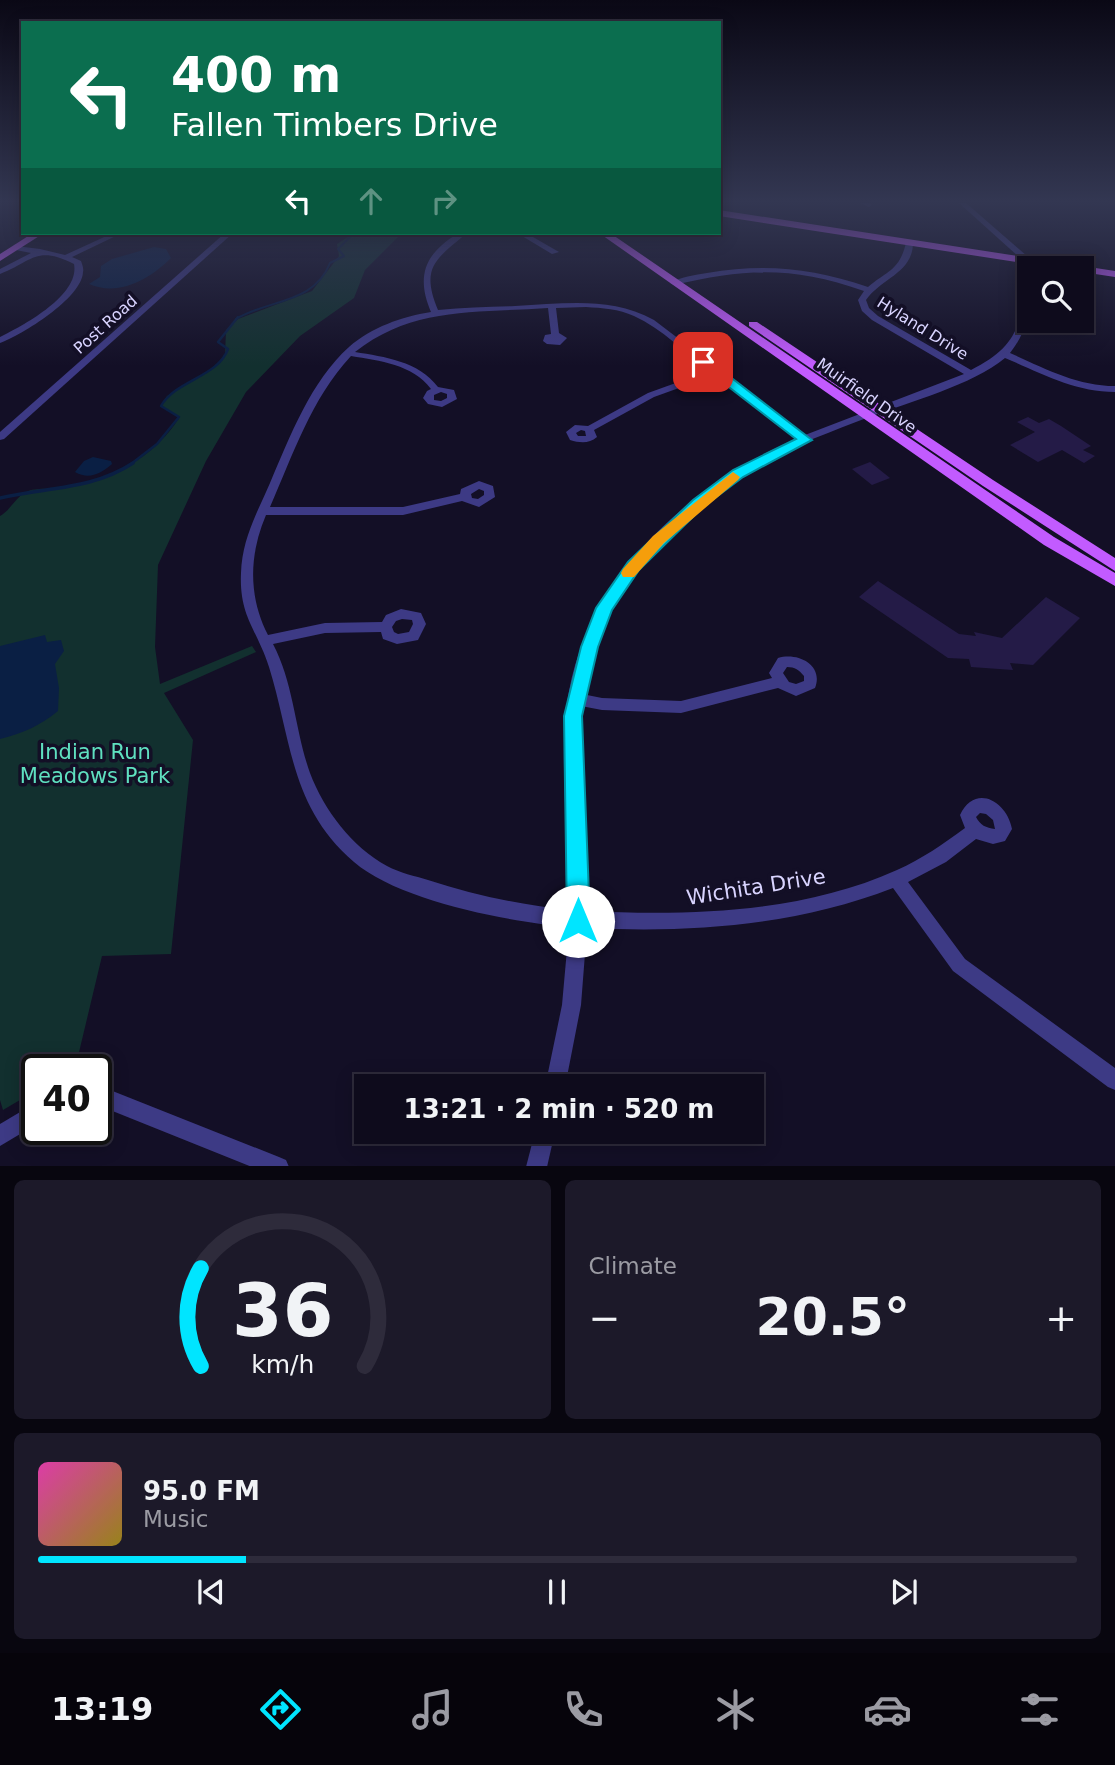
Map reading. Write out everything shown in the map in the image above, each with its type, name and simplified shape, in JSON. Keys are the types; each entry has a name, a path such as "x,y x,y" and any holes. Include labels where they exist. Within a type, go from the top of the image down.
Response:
{"main road":[{"name":"Muirfield Drive","path":"643,257 872,413 1049,541 1115,580"},
{"name":"Muirfield Drive","path":"650,257 680,281"},
{"path":"1094,271 1115,274"},
{"name":"Muirfield Drive","path":"872,413 1115,565"}],"street":[{"path":"0,272 28,257"},
{"path":"0,340 21,330 75,286 81,278 81,267 67,257"},
{"name":"Post Road","path":"0,437 202,257"},
{"path":"435,257 425,275 426,291 435,312"},
{"name":"Hyland Drive","path":"905,257 902,267 869,290 862,300 869,314 969,373"},
{"path":"680,281 736,269 778,268 831,276 869,290"},
{"name":"Wichita Drive","path":"805,440 651,322 633,312 596,306 435,312 390,326 369,336 348,353 301,421 248,553 248,601 274,661 295,735 297,752 312,797 340,839 379,871 497,909 578,921 705,922 816,905 895,879 950,852 976,830"},
{"path":"552,307 555,335"},
{"path":"558,1074 573,1005 578,921 573,757 575,699 589,647 605,608 634,566 658,540 724,483 752,465 805,440 969,373 1004,354 1019,333"},
{"path":"348,353 411,368 427,378 436,390"},
{"path":"1004,354 1075,383 1092,388 1115,389"},
{"path":"589,429 651,395 716,372"},
{"path":"263,511 403,511 465,498"},
{"path":"264,641 325,628 386,626"},
{"path":"575,699 602,704 681,706 779,682"},
{"path":"895,879 959,965 1115,1080"},
{"path":"112,1101 276,1166"},
{"path":"0,1136 21,1122"},
{"path":"536,1166 542,1144"}],"green space":[{"name":"Indian Run Meadows Park","path":"338,257 378,257 365,270 354,298 300,336 246,392 206,461 158,565 155,647 160,684 252,646 256,652 164,693 193,740 171,954 102,956 79,1054 21,1054 21,1099 3,1110 0,1100 0,516 28,491 66,488 100,479 144,455 169,432 179,418 161,406 167,396 208,372 225,356 226,330 238,319 312,291"}],"water":[{"path":"171,258 154,273 133,284 112,288 89,284 100,277 101,266 112,259"},
{"path":"93,457 111,461 112,464 94,475 85,476 75,472 84,461"},
{"path":"45,635 47,642 61,640 64,651 55,664 59,688 58,711 31,728 0,739 0,646"}],"building":[{"path":"1028,417 1039,423 1049,419 1091,446 1083,450 1095,456 1084,463 1062,450 1038,462 1010,445 1035,432 1017,422"},
{"path":"870,462 890,478 872,485 852,469"},
{"path":"878,581 959,634 976,636 974,632 1002,638 1046,597 1080,618 1033,665 1010,663 1013,670 971,667 969,659 948,658 859,597"}],"waterway":[{"path":"237,319 302,293 323,276 330,263 341,257"},
{"path":"131,464 157,444 179,417 161,406 168,397 223,358 228,349 218,342 237,319"},
{"path":"0,498 85,483 117,472 133,463"}],"slow traffic":[{"path":"629,573 658,540 733,477"}],"route":[{"path":"578,921 573,716 589,647 605,608 634,566 698,504 738,473 805,440 703,362"}]}
